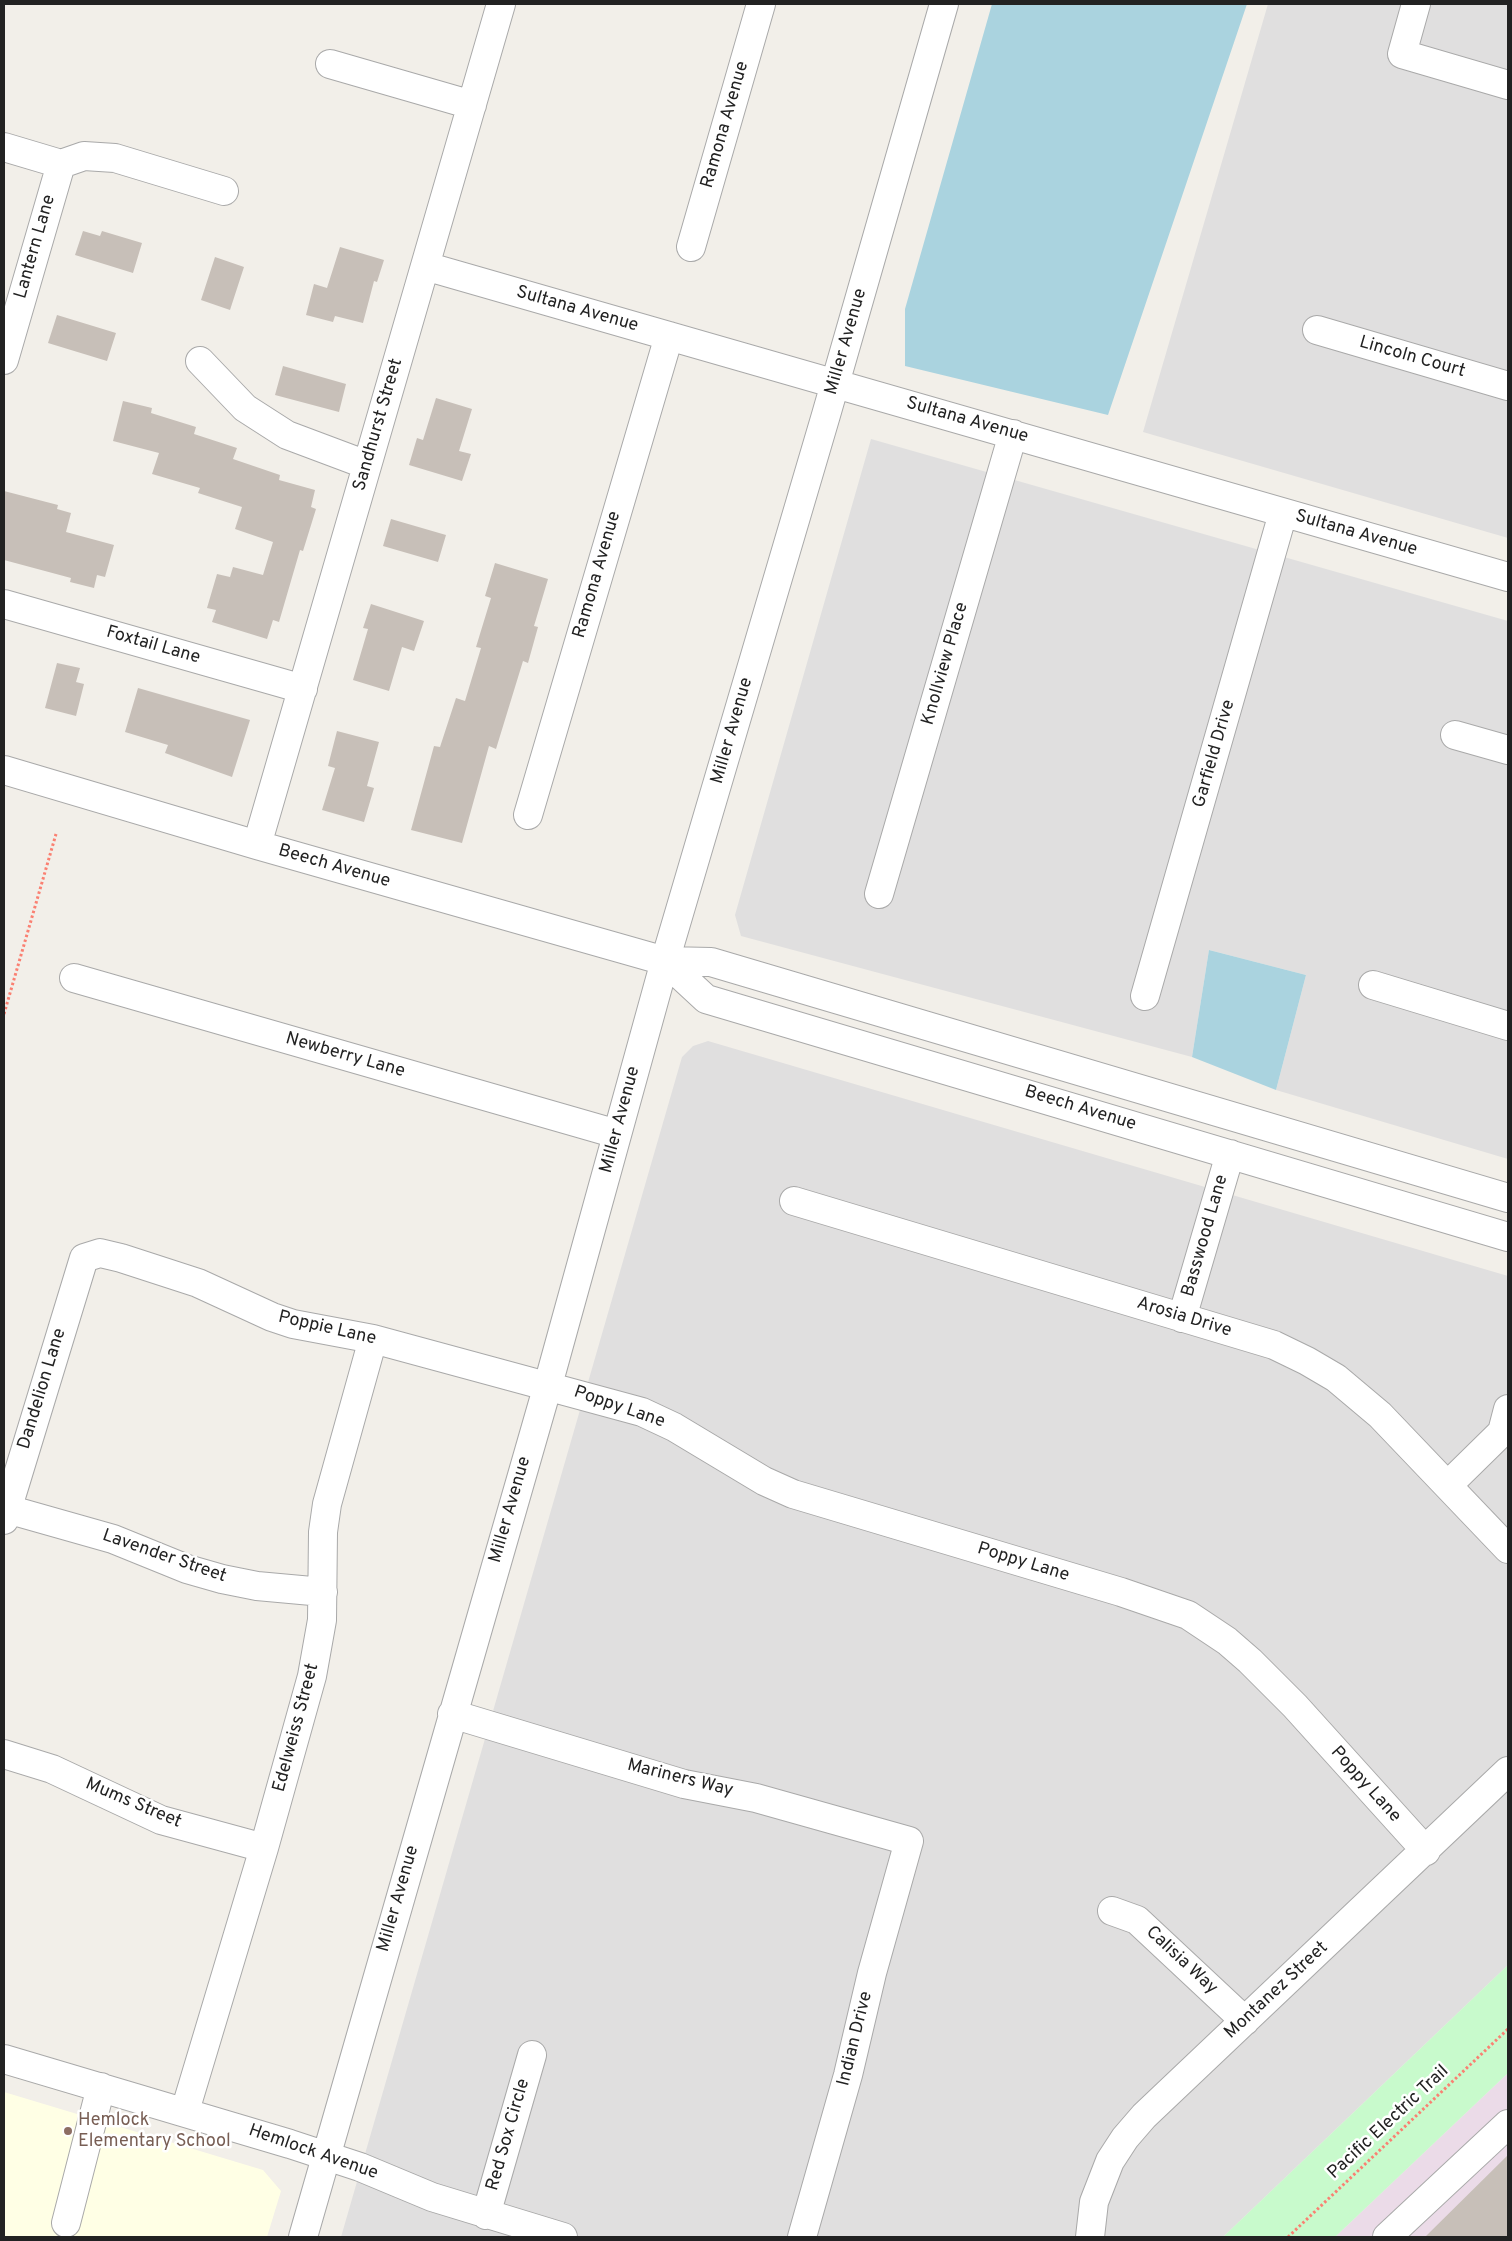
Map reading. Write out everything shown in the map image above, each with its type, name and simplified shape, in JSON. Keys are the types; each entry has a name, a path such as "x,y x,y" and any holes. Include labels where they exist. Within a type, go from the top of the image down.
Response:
{"street":[{"name":"Sandhurst Street","path":"257,845 501,4"},
{"name":"Ramona Avenue","path":"691,246 761,4"},
{"name":"Miller Avenue","path":"303,2237 548,1385 665,961 944,4"},
{"path":"1416,4 1402,54 1508,85"},
{"path":"330,64 472,105"},
{"path":"4,147 61,164 84,156 115,158 224,191"},
{"name":"Lantern Lane","path":"4,360 61,164"},
{"name":"Sultana Avenue","path":"425,266 1508,577"},
{"name":"Lincoln Court","path":"1316,330 1508,386"},
{"name":"Ramona Avenue","path":"528,814 669,336"},
{"path":"200,361 245,408 287,435 368,465"},
{"name":"Knollview Place","path":"879,894 1013,434"},
{"name":"Garfield Drive","path":"1145,996 1284,513"},
{"name":"Foxtail Lane","path":"4,604 302,689"},
{"path":"1455,735 1508,750"},
{"name":"Beech Avenue","path":"4,770 257,845 665,961 711,962 1508,1198"},
{"name":"Beech Avenue","path":"665,961 706,999 1508,1237"},
{"name":"Newberry Lane","path":"74,978 617,1134"},
{"path":"1373,986 1508,1026"},
{"name":"Basswood Lane","path":"1182,1318 1230,1154"},
{"name":"Arosia Drive","path":"794,1201 1274,1345 1336,1378 1380,1415 1508,1549"},
{"name":"Poppie Lane","path":"84,1258 100,1253 120,1258 198,1283 272,1317 293,1324 374,1339 548,1385"},
{"name":"Dandelion Lane","path":"5,1514 84,1258"},
{"name":"Edelweiss Street","path":"185,2111 264,1848 312,1676 322,1620 323,1532 327,1504 374,1339"},
{"name":"Poppy Lane","path":"548,1385 642,1412 674,1427 764,1481 793,1494 1121,1592 1188,1615 1227,1641 1250,1661 1295,1706 1426,1851"},
{"path":"1448,1485 1502,1432 1508,1409"},
{"name":"Lavender Street","path":"5,1514 113,1539 188,1569 222,1579 257,1586 323,1592"},
{"name":"Mariners Way","path":"452,1714 684,1784 756,1798 909,1841"},
{"name":"Mums Street","path":"4,1754 52,1769 161,1820 264,1848"},
{"name":"Montanez Street","path":"1090,2237 1094,2202 1110,2161 1125,2138 1144,2116 1426,1851 1508,1771"},
{"name":"Indian Drive","path":"802,2237 848,2075 872,1973 909,1841"},
{"name":"Calisia Way","path":"1112,1911 1138,1920 1245,2021"},
{"name":"Red Sox Circle","path":"486,2215 532,2055"},
{"name":"Hemlock Avenue","path":"4,2058 185,2111 326,2156 360,2167 432,2197 563,2237"},
{"path":"66,2223 102,2087"},
{"path":"1387,2237 1508,2124"}],"path":[{"path":"4,1014 56,834"},
{"name":"Pacific Electric Trail","path":"1288,2237 1508,2029"}],"shaded area":[{"path":"1268,4 1508,4 1508,538 1143,432"},
{"path":"871,439 1508,621 1508,1159 1276,1090 1306,975 1209,950 1192,1057 741,936 735,915"},
{"path":"708,1041 1508,1276 1508,1965 1223,2237 341,2237 682,1057 693,1046"},
{"path":"1508,2073 1508,2237 1335,2237"},
{"name":"Hemlock Elementary School","path":"4,2092 263,2170 281,2191 267,2237 4,2237"}],"green space":[{"path":"1508,1965 1508,2073 1335,2237 1223,2237"}],"water":[{"path":"992,4 1247,4 1108,415 905,366 905,309"},
{"path":"1209,950 1306,975 1276,1090 1192,1057"}],"building":[{"path":"83,231 100,236 102,231 142,243 133,273 75,255"},
{"path":"340,247 384,260 377,282 374,281 363,323 335,316 333,322 306,315 314,284 327,288"},
{"path":"215,257 244,267 230,310 201,300"},
{"path":"57,315 116,333 107,361 48,343"},
{"path":"283,366 346,384 339,412 275,395"},
{"path":"436,398 472,409 459,451 471,454 462,481 409,465 417,438 423,440"},
{"path":"123,401 152,408 151,413 196,427 194,434 237,448 233,459 280,475 279,480 315,490 311,507 316,509 303,551 300,550 279,622 273,620 267,639 212,622 216,610 207,608 217,574 230,577 233,567 263,575 273,542 235,529 242,507 198,493 200,488 152,474 159,453 113,441"},
{"path":"4,491 58,505 57,509 71,513 66,532 114,545 105,577 97,575 94,588 70,582 71,578 4,560"},
{"path":"391,519 446,535 438,562 383,546"},
{"path":"495,563 548,579 534,626 538,627 528,663 523,661 496,749 489,746 462,843 411,830 434,746 440,747 456,698 465,701 481,648 476,647 491,598 485,596"},
{"path":"371,604 424,621 414,651 402,647 389,691 353,680 368,629 363,628"},
{"path":"57,663 80,668 76,682 84,684 76,716 45,708"},
{"path":"138,688 250,720 232,777 165,753 168,745 125,732"},
{"path":"337,731 379,742 367,786 374,788 364,822 322,810 335,768 328,766"},
{"path":"1508,2155 1508,2237 1425,2237"}],"place":[{"name":"Hemlock Elementary School","path":"68,2131"}]}
